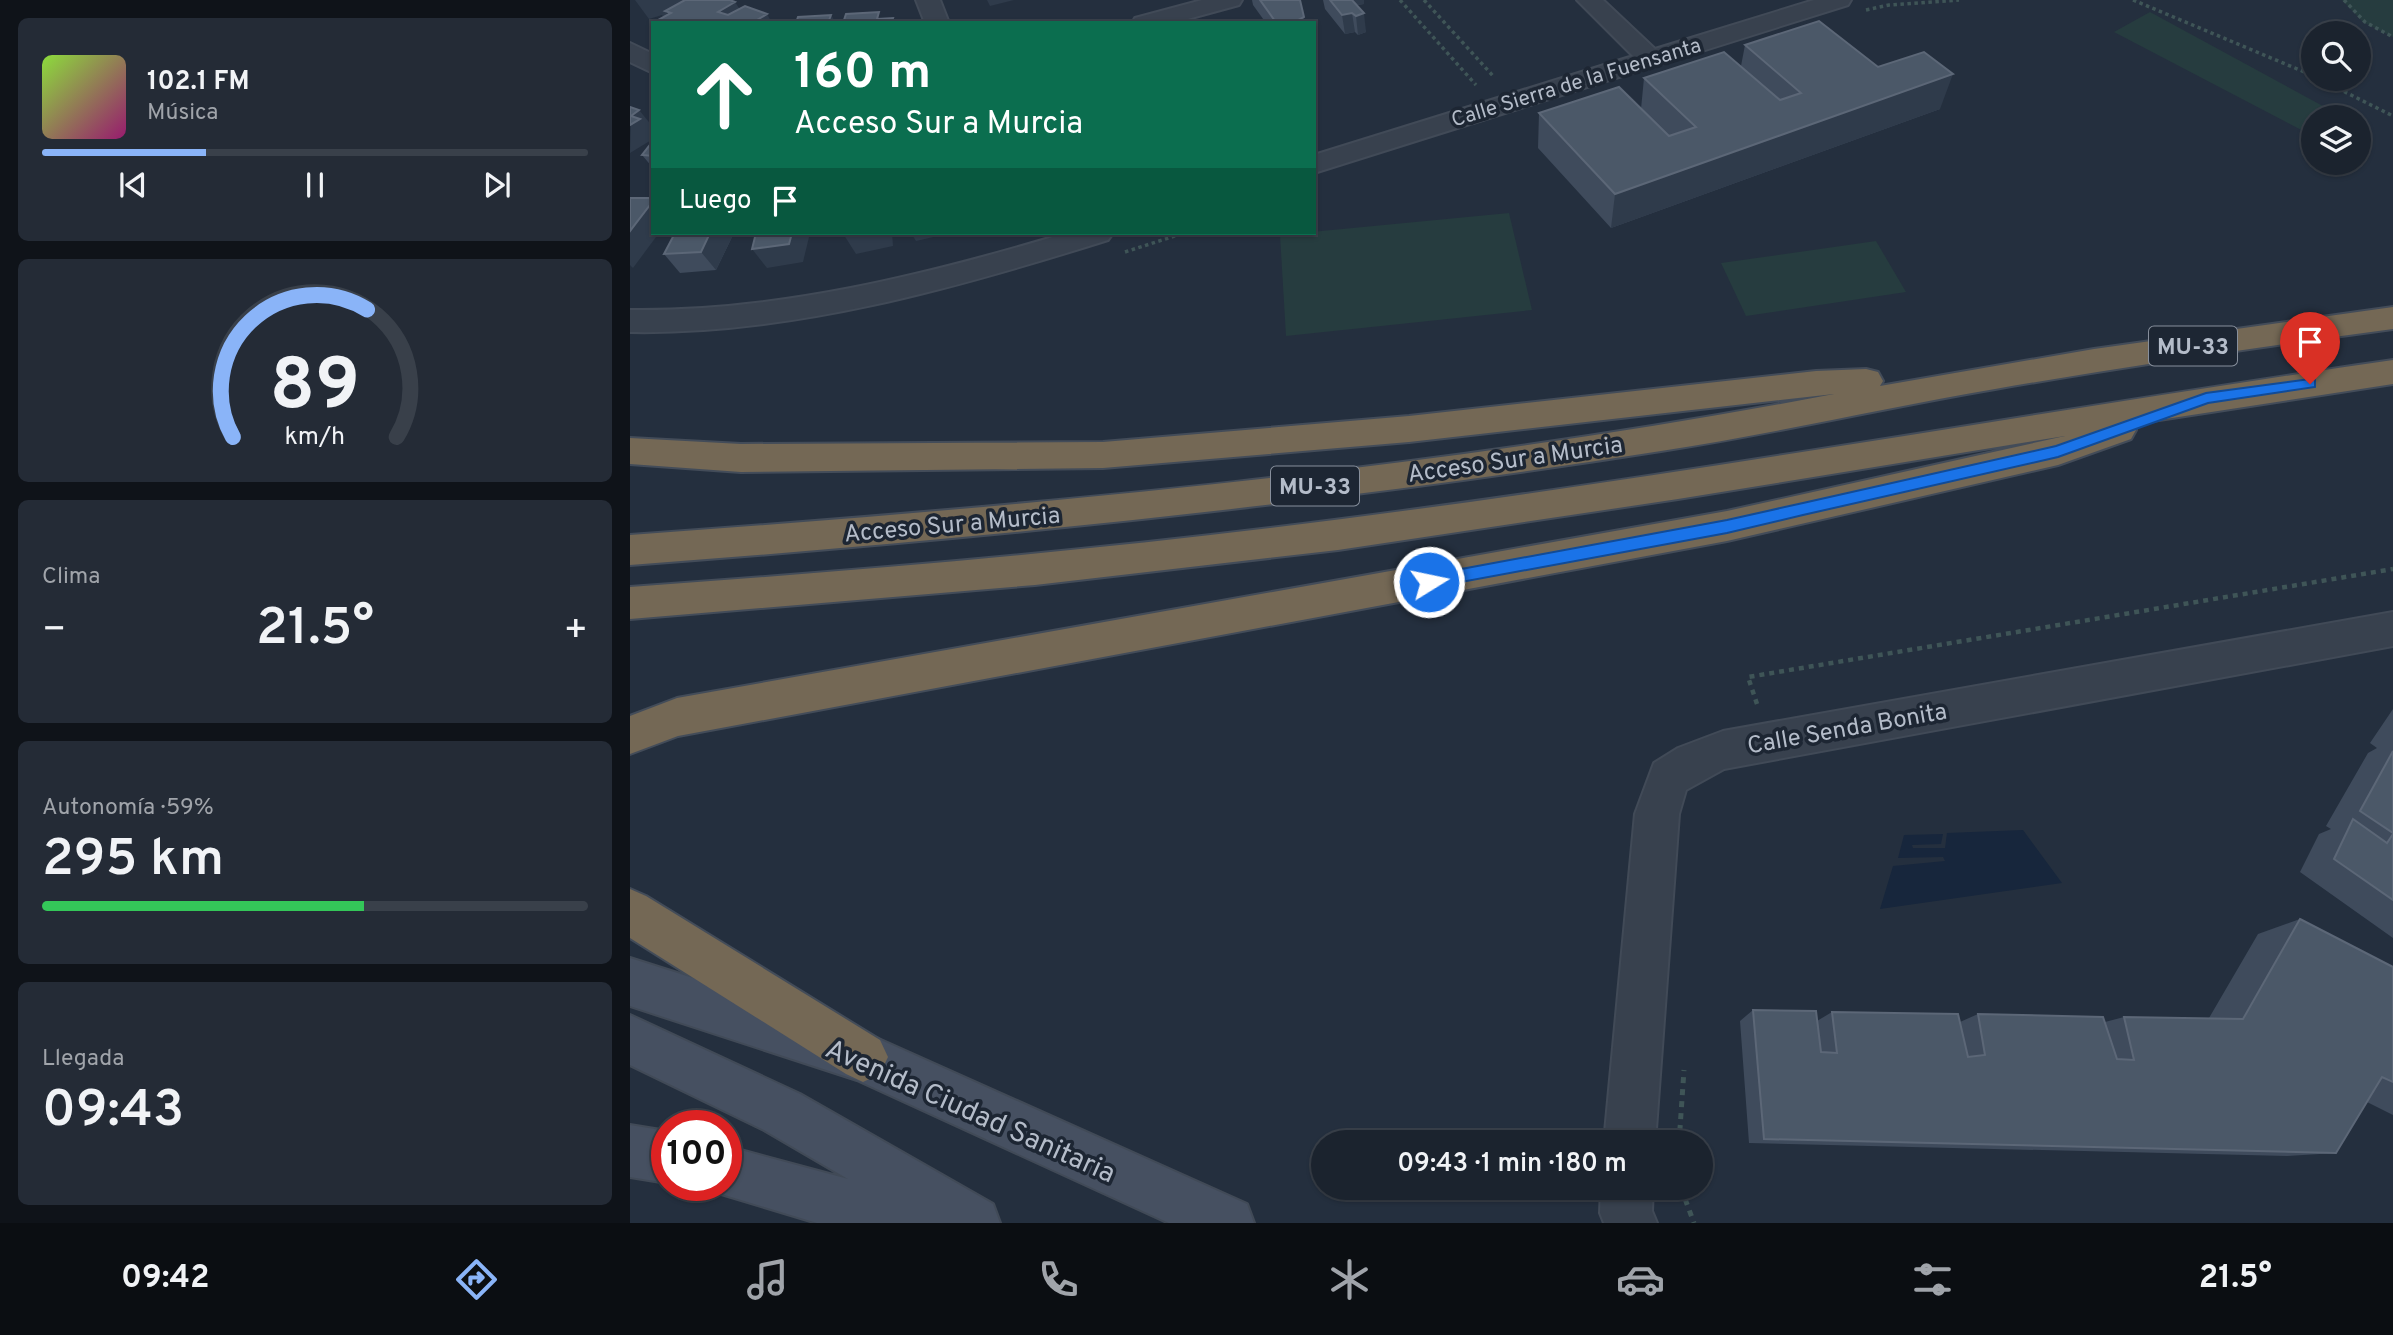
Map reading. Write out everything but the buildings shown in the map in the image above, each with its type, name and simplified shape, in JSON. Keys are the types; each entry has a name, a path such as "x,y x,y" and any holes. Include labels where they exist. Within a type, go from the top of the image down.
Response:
{"highway":[{"name":"Acceso Sur a Murcia","path":"630,550 1056,516 1388,477 1667,437 1994,377 2393,318"},
{"name":"Acceso Sur a Murcia","path":"630,603 874,585 1201,552 1442,521 2206,398 2393,372"},
{"path":"630,451 741,458 1103,455 1409,429 1816,383 1994,377"},
{"path":"630,735 677,718 1727,526 2058,452 2206,398"},
{"path":"630,750 677,718"},
{"path":"630,912 863,1057"}],"street":[{"path":"928,0 936,21"},
{"path":"1151,21 1230,0"},
{"path":"1589,0 1651,59"},
{"name":"Calle Sierra de la Fuensanta","path":"1316,163 1839,0"},
{"path":"630,51 651,64"},
{"path":"630,321 650,322 781,310 896,289 1032,243 1085,235"},
{"name":"Calle Senda Bonita","path":"1630,1130 1657,814 1669,777 1693,762 1723,750 2393,629"},
{"name":"Avenida Ciudad Sanitaria","path":"630,982 863,1057 1228,1223"},
{"path":"630,1039 782,1112 974,1223"},
{"path":"630,1151 651,1154"},
{"path":"742,1176 913,1223"},
{"path":"1627,1200 1626,1213 1631,1223"}],"path":[{"path":"1400,0 1505,104"},
{"path":"1424,0 1505,104"},
{"path":"2133,0 2185,24 2251,47 2301,70"},
{"path":"2344,0 2365,22 2393,37"},
{"path":"2342,91 2393,117"},
{"path":"1685,1200 1694,1223"}],"green space":[{"path":"2342,0 2393,0 2393,37 2371,26 2371,21 2362,21"},
{"path":"2150,12 2321,105 2301,105 2301,130 2114,32"},
{"path":"1509,213 1532,310 1286,336 1280,235 1316,235 1316,232"},
{"path":"1876,241 1906,292 1746,316 1721,263"}],"water":[{"path":"2023,830 2062,883 1880,909 1893,866 1945,861 1943,857 1898,858 1904,835 1943,834 1941,844 1912,845 1913,848 1945,848 1947,833"}],"route":[{"path":"1429,582 1727,526 2058,452 2206,398 2310,384"}]}
